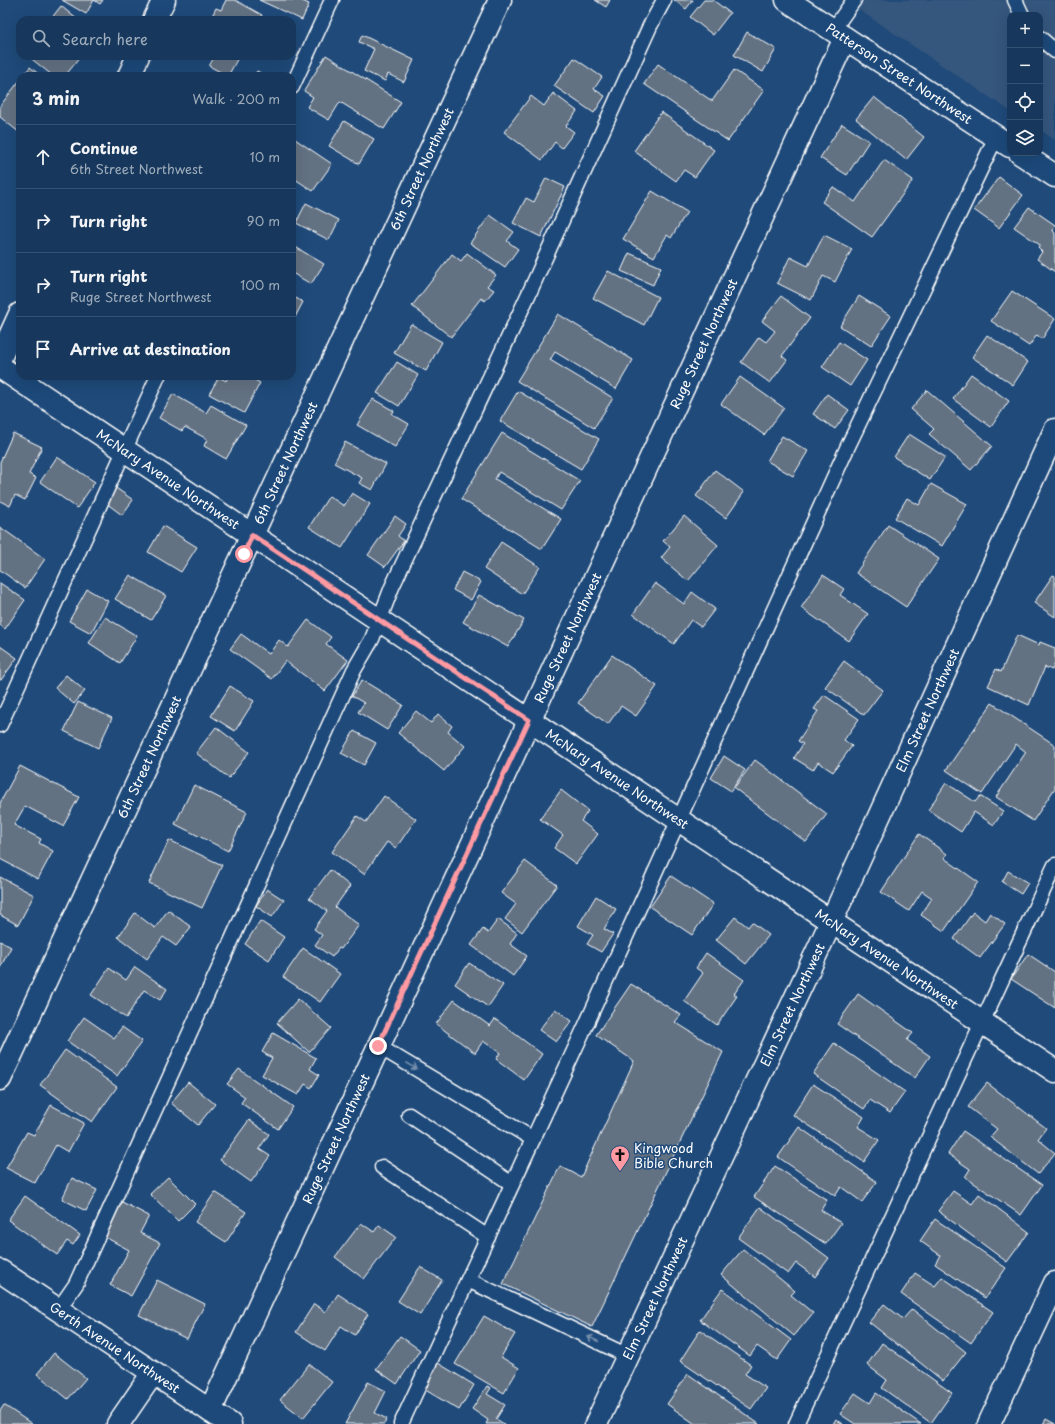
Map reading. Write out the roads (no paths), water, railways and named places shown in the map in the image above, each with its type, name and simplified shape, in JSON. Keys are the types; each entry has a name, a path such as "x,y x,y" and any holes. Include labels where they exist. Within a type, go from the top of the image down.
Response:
{"street":[{"path":"156,16 164,0"},
{"name":"6th Street Northwest","path":"0,1079 500,0"},
{"name":"Patterson Street Northwest","path":"787,0 1003,142"},
{"name":"Ruge Street Northwest","path":"210,1411 529,720 839,34"},
{"path":"131,72 136,60"},
{"path":"1025,156 1055,176"},
{"path":"0,358 16,323"},
{"name":"McNary Avenue Northwest","path":"0,367 16,378"},
{"name":"McNary Avenue Northwest","path":"19,380 1055,1071"},
{"name":"Elm Street Northwest","path":"596,1424 831,922 1055,430"},
{"name":"Gerth Avenue Northwest","path":"0,1271 230,1424"},
{"path":"989,1424 1055,1283"},
{"path":"118,1424 153,1373"}],"lane":[{"path":"296,78 332,0"},
{"path":"58,1310 76,1284 354,670 372,639 392,587 531,289 650,26 664,0"},
{"path":"839,34 854,0"},
{"path":"1015,0 1021,12"},
{"path":"1043,41 1055,51"},
{"path":"401,1424 679,820 848,446 1003,142"},
{"path":"0,725 156,380"},
{"path":"796,1424 1055,865"},
{"path":"378,1046 533,1139"},
{"path":"409,1114 512,1184"},
{"path":"382,1167 488,1237"},
{"path":"468,1280 628,1356"}],"place":[{"name":"Kingwood Bible Church","path":"620,1172"}]}
